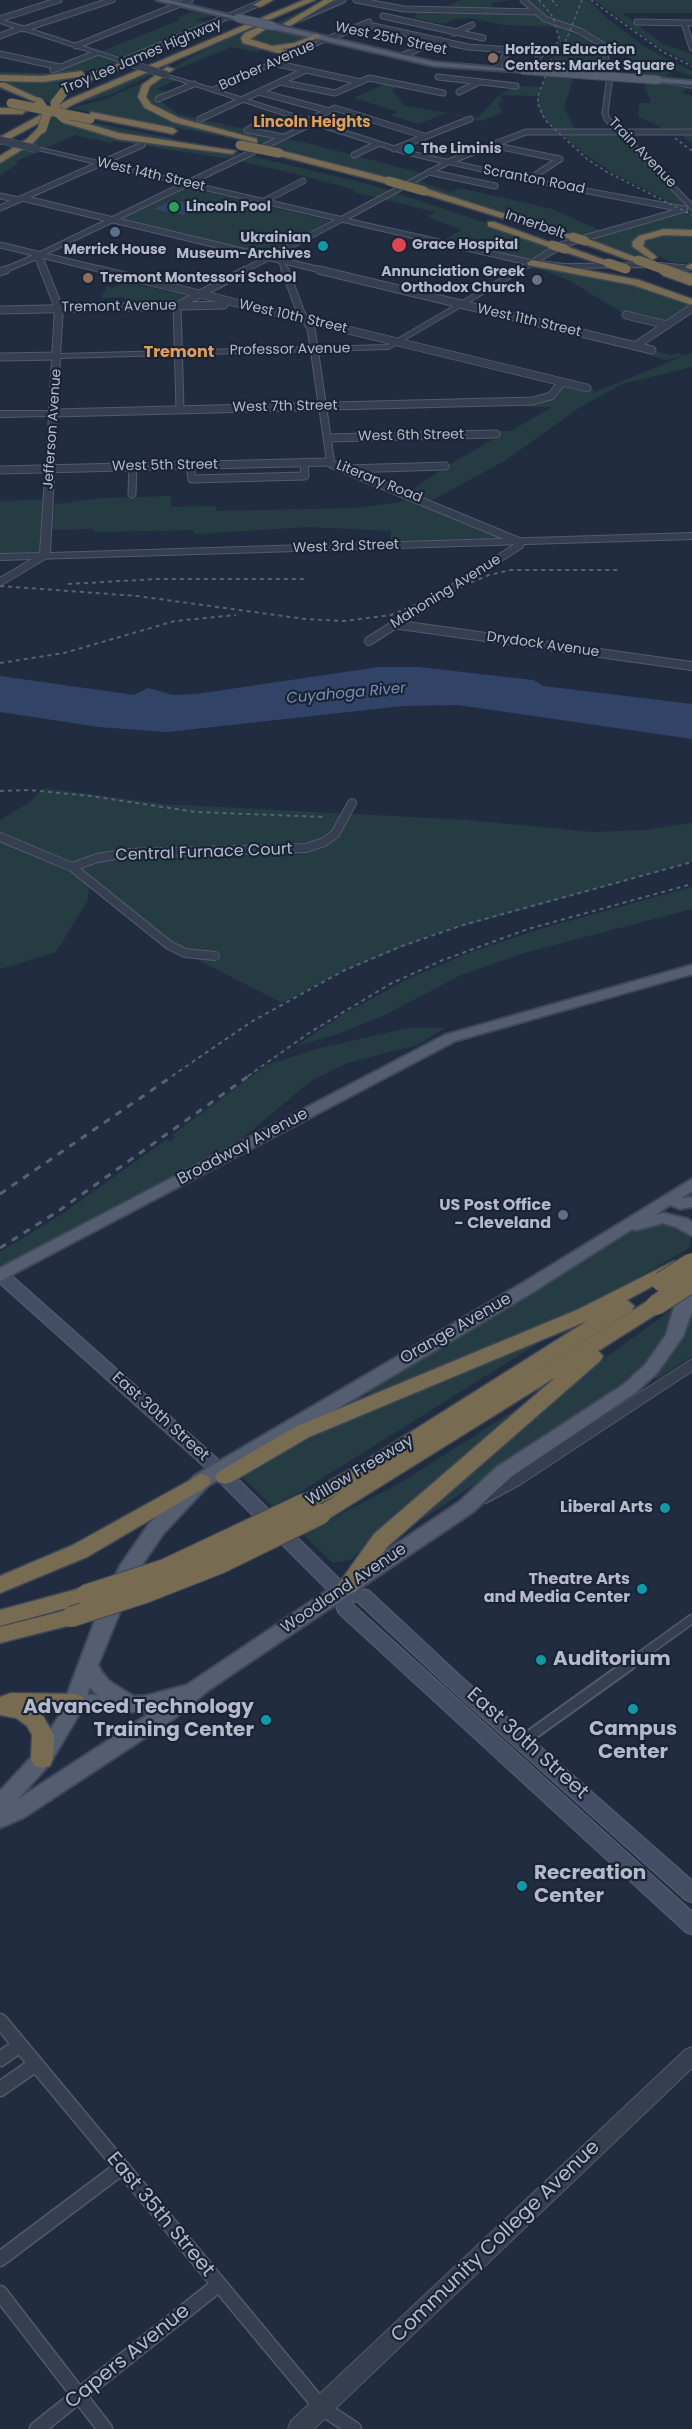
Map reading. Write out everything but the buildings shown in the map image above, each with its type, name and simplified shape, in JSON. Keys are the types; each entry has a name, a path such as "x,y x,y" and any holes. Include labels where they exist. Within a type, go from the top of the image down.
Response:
{"highway":[{"path":"257,5 268,0"},
{"path":"275,154 118,136 68,121 57,111 55,104 66,89 97,74 297,2 311,0"},
{"path":"292,55 245,40 248,35 323,0"},
{"path":"280,26 330,0"},
{"path":"0,111 22,111 85,104 113,95 297,2"},
{"name":"Troy Lee James Highway","path":"0,133 64,100 297,2"},
{"name":"Troy Lee James Highway","path":"0,141 68,104 297,2"},
{"path":"0,78 42,79 83,74 123,64 216,32"},
{"path":"255,45 290,46 317,36"},
{"path":"188,59 148,83 142,92 146,103 158,112 176,120 254,141 275,154"},
{"path":"0,84 36,99 46,114 42,129 30,141 0,160"},
{"path":"0,99 235,148"},
{"name":"Innerbelt","path":"275,154 424,191 573,237 692,280"},
{"name":"Innerbelt","path":"275,154 412,198 550,249 565,249 608,263 690,298"},
{"path":"692,233 664,232 642,238 637,242 638,247 652,257 692,269"},
{"path":"532,263 621,279 690,298"},
{"name":"Willow Freeway","path":"0,1635 71,1617 145,1593 219,1564 313,1509 386,1457 663,1277 692,1269"},
{"name":"Willow Freeway","path":"0,1618 85,1595 183,1561 313,1509 395,1470 656,1305 692,1269"},
{"path":"222,1474 302,1432 584,1315 663,1277"},
{"path":"344,1588 381,1540 634,1319"},
{"path":"0,1585 72,1555 201,1481"},
{"path":"0,1701 75,1703"},
{"path":"0,1706 22,1710 35,1720 43,1735 42,1759"}],"main road":[{"name":"West 25th Street","path":"160,0 280,26 434,64 692,84"},
{"name":"Broadway Avenue","path":"0,1275 438,1044 489,1026 692,969"},
{"name":"Orange Avenue","path":"222,1474 527,1288 692,1184"},
{"path":"670,1198 680,1204 692,1202"},
{"path":"527,1288 568,1267 643,1222 668,1219 682,1223 692,1231"},
{"path":"466,1507 504,1472 616,1399 651,1369 667,1348 676,1330 692,1269"},
{"name":"East 30th Street","path":"0,1275 222,1474 344,1588 363,1596 455,1682 692,1893"},
{"path":"0,1805 42,1759 59,1734 75,1703 109,1610 127,1571 156,1529 201,1481 222,1474"},
{"path":"178,1508 222,1474"},
{"name":"Woodland Avenue","path":"0,1819 16,1812 168,1712 203,1683 466,1507"},
{"name":"East 30th Street","path":"344,1588 345,1608 692,1925"},
{"path":"88,1666 102,1687 129,1704"},
{"path":"75,1703 129,1704 164,1700 203,1683"}],"street":[{"path":"0,20 59,0"},
{"path":"0,36 112,0"},
{"path":"76,46 190,0"},
{"path":"280,26 343,0"},
{"path":"356,0 401,8 537,12"},
{"name":"Train Avenue","path":"523,0 545,19 580,31 606,49 610,76 604,113 689,209"},
{"name":"Barber Avenue","path":"212,90 412,3"},
{"path":"124,61 257,5"},
{"path":"383,16 483,38"},
{"name":"Scranton Road","path":"0,20 394,149 528,180 689,209"},
{"path":"637,22 692,23"},
{"path":"684,23 691,48"},
{"path":"364,24 468,47 542,52 532,68"},
{"path":"401,56 472,25"},
{"path":"497,68 509,50"},
{"path":"48,72 96,52"},
{"path":"0,54 60,67"},
{"path":"273,63 362,82"},
{"path":"200,119 306,70"},
{"path":"438,77 516,86"},
{"path":"280,82 335,93 369,78 443,93"},
{"path":"459,92 478,82"},
{"path":"158,99 194,84"},
{"path":"259,92 424,136"},
{"path":"0,272 283,137 332,110"},
{"path":"394,149 470,118"},
{"path":"258,124 247,130 283,137"},
{"path":"180,410 177,306 197,294 448,162 526,132 692,132"},
{"name":"West 14th Street","path":"0,141 532,263 592,266 660,265 692,269"},
{"path":"354,155 377,144"},
{"path":"0,208 142,145"},
{"path":"492,145 560,159 528,180"},
{"path":"429,172 495,186"},
{"path":"264,201 303,181"},
{"name":"West 11th Street","path":"0,196 111,220 652,350"},
{"name":"Professor Avenue","path":"0,357 380,349 399,342 462,305 532,263 550,249 576,239 689,209"},
{"name":"West 10th Street","path":"0,245 586,388"},
{"path":"550,249 547,259 554,263 592,266"},
{"name":"Jefferson Avenue","path":"38,255 59,309 45,555"},
{"name":"Literary Road","path":"282,262 305,320 311,328 324,406 330,462 340,469 428,502 520,542"},
{"name":"Tremont Avenue","path":"0,310 239,304"},
{"path":"635,346 692,308"},
{"path":"626,315 667,325"},
{"name":"West 7th Street","path":"0,414 533,401 551,396 562,382"},
{"name":"West 6th Street","path":"327,438 496,434"},
{"path":"190,465 192,479 305,476 304,462"},
{"name":"West 5th Street","path":"0,470 330,462"},
{"path":"132,494 133,466"},
{"path":"340,469 445,466"},
{"name":"West 3rd Street","path":"0,557 692,536"},
{"name":"Mahoning Avenue","path":"369,641 520,545 520,542"},
{"path":"1,582 45,555"},
{"name":"Drydock Avenue","path":"393,624 692,666"},
{"name":"Central Furnace Court","path":"72,867 97,858 128,853 306,848 324,842 335,834 352,803"},
{"path":"0,837 72,867 169,945 185,953 215,956"},
{"name":"Woodland Avenue","path":"466,1507 516,1480 692,1364"},
{"path":"531,1735 692,1619"},
{"name":"East 35th Street","path":"0,2021 322,2408 354,2429"},
{"path":"0,2059 20,2045"},
{"name":"Community College Avenue","path":"299,2429 692,2056"},
{"path":"0,2089 36,2064"},
{"path":"0,2259 121,2168"},
{"name":"Capers Avenue","path":"38,2429 218,2285"},
{"path":"0,2293 105,2429"}],"green space":[{"path":"327,0 343,0 280,27 328,39 292,55 267,48 258,52 231,47 166,74 179,79 156,89 172,93 159,100 178,114 311,144 425,174 416,180 451,192 460,188 552,209 604,232 683,209 613,173 582,152 561,133 621,133 692,207 692,233 664,232 637,242 652,257 647,259 585,237 577,239 342,165 176,120 144,101 146,85 187,59 240,33 248,35"},
{"path":"460,0 510,0 492,3 492,11 536,12 523,0 589,0 610,21 645,47 692,71 692,77 674,70 661,80 692,86 681,93 692,96 692,144 678,132 662,132 659,126 638,117 639,103 651,103 637,65 619,49 606,49 610,77 575,74 564,107 575,130 554,129 540,113 537,96 500,95 503,102 498,102 502,113 481,121 447,113 418,124 390,115 398,112 354,98 389,82 402,84 392,90 405,106 478,118 499,95 516,86 541,87 559,44 557,27 504,25 471,18 456,19 444,24 414,18 419,9 438,10"},
{"path":"594,0 692,0 692,13 622,13 663,44 692,54 692,64 660,48"},
{"path":"191,12 214,15 196,20 205,22 192,30 123,58 102,51 180,20 177,18"},
{"path":"96,55 120,63 62,76 0,76 0,72 49,73"},
{"path":"147,72 153,74 110,95 71,105"},
{"path":"91,74 62,89 53,98 51,104 26,91 0,82 0,79 60,79"},
{"path":"147,81 140,89 139,98 186,125 252,142 70,108 106,99"},
{"path":"53,111 97,131 226,150 369,184 559,247 532,263 441,242 461,230 428,217 435,212 353,192 355,190 300,175 235,160 115,141 111,143 75,135 15,162 18,163 0,176 0,160 30,141"},
{"path":"66,117 201,144 94,129"},
{"path":"186,187 330,221 266,255 119,219"},
{"path":"659,234 692,235 692,263 671,262 645,249 643,242"},
{"path":"540,269 616,279 685,300 692,297 692,305 664,322 621,312 570,281"},
{"path":"123,282 186,296 171,303 125,304 126,300 122,297 100,298 108,286 113,288"},
{"path":"652,350 671,355 677,353 683,356 692,353 692,367 622,384 579,408 506,460 429,502 520,542 390,546 391,531 308,527 194,534 193,530 94,532 94,529 46,530 45,555 0,557 0,502 7,501 48,499 48,505 103,498 171,496 171,507 216,506 217,511 357,508 400,502 411,496 406,494 447,466 497,437 496,431 511,431 552,407 526,407 522,401 541,400 562,382 596,390 593,393 681,357 665,360 646,354"},
{"path":"44,788 164,804 468,820 594,832 644,830 692,823 692,862 435,934 343,971 282,1003 169,945 89,882 88,900 56,952 0,969 0,820 30,802"},
{"path":"692,887 692,909 524,953 459,976 385,1015 335,1035 296,1046 347,1012 408,979 471,952 540,929"},
{"path":"408,1028 445,1028 417,1045 347,1063 311,1081 239,1141 0,1268 0,1252 62,1214 167,1139 170,1141 175,1137 172,1135 267,1065 316,1049"},
{"path":"654,1223 671,1223 685,1231 691,1241 689,1248 601,1299 372,1396 367,1393 627,1233"},
{"path":"692,1307 692,1356 657,1379 653,1377 677,1344"},
{"path":"674,1308 661,1341 637,1372 622,1385 423,1519 419,1516 598,1363"},
{"path":"548,1337 305,1489 272,1506 240,1475 273,1451"},
{"path":"531,1400 350,1560 333,1563 303,1534 400,1483"}],"water":[{"name":"Lincoln Pool","path":"172,200 196,205 183,215 153,209"},
{"name":"Cuyahoga River","path":"379,667 418,667 533,680 543,686 692,704 692,739 458,705 403,706 167,732 99,727 0,712 0,676 134,695 148,688 173,695 196,694"}],"railway":[{"path":"539,0 553,17 559,38 538,96 538,104 545,120 587,159 607,172 692,215"},
{"path":"552,0 557,6"},
{"path":"561,53 582,0"},
{"path":"591,0 663,52 692,66"},
{"path":"675,138 692,151"},
{"path":"0,586 137,596 305,619 344,621 391,615 489,575 510,570 620,570"},
{"path":"68,584 157,579 305,579"},
{"path":"0,663 64,653 175,621 236,615"},
{"path":"0,791 29,790 90,796 196,812 326,817"},
{"path":"172,1076 251,1022 343,971 402,946 463,925 692,862"},
{"path":"248,1076 309,1033 390,984 443,960 528,929 692,884"},
{"path":"0,1194 174,1075"},
{"path":"0,1248 57,1212 250,1075"}],"place":[{"name":"Horizon Education Centers: Market Square","path":"493,58"},
{"name":"The Liminis","path":"409,149"},
{"name":"Lincoln Pool","path":"174,207"},
{"name":"Merrick House","path":"115,232"},
{"name":"Grace Hospital","path":"399,245"},
{"name":"Ukrainian Museum-Archives","path":"323,246"},
{"name":"Tremont Montessori School","path":"88,278"},
{"name":"Annunciation Greek Orthodox Church","path":"537,280"},
{"name":"US Post Office - Cleveland","path":"563,1215"},
{"name":"Liberal Arts","path":"665,1508"},
{"name":"Theatre Arts and Media Center","path":"642,1589"},
{"name":"Auditorium","path":"541,1660"},
{"name":"Campus Center","path":"633,1709"},
{"name":"Advanced Technology Training Center","path":"266,1720"},
{"name":"Recreation Center","path":"522,1886"}],"district":[{"name":"Lincoln Heights","path":"312,123"},
{"name":"Tremont","path":"179,353"}]}
